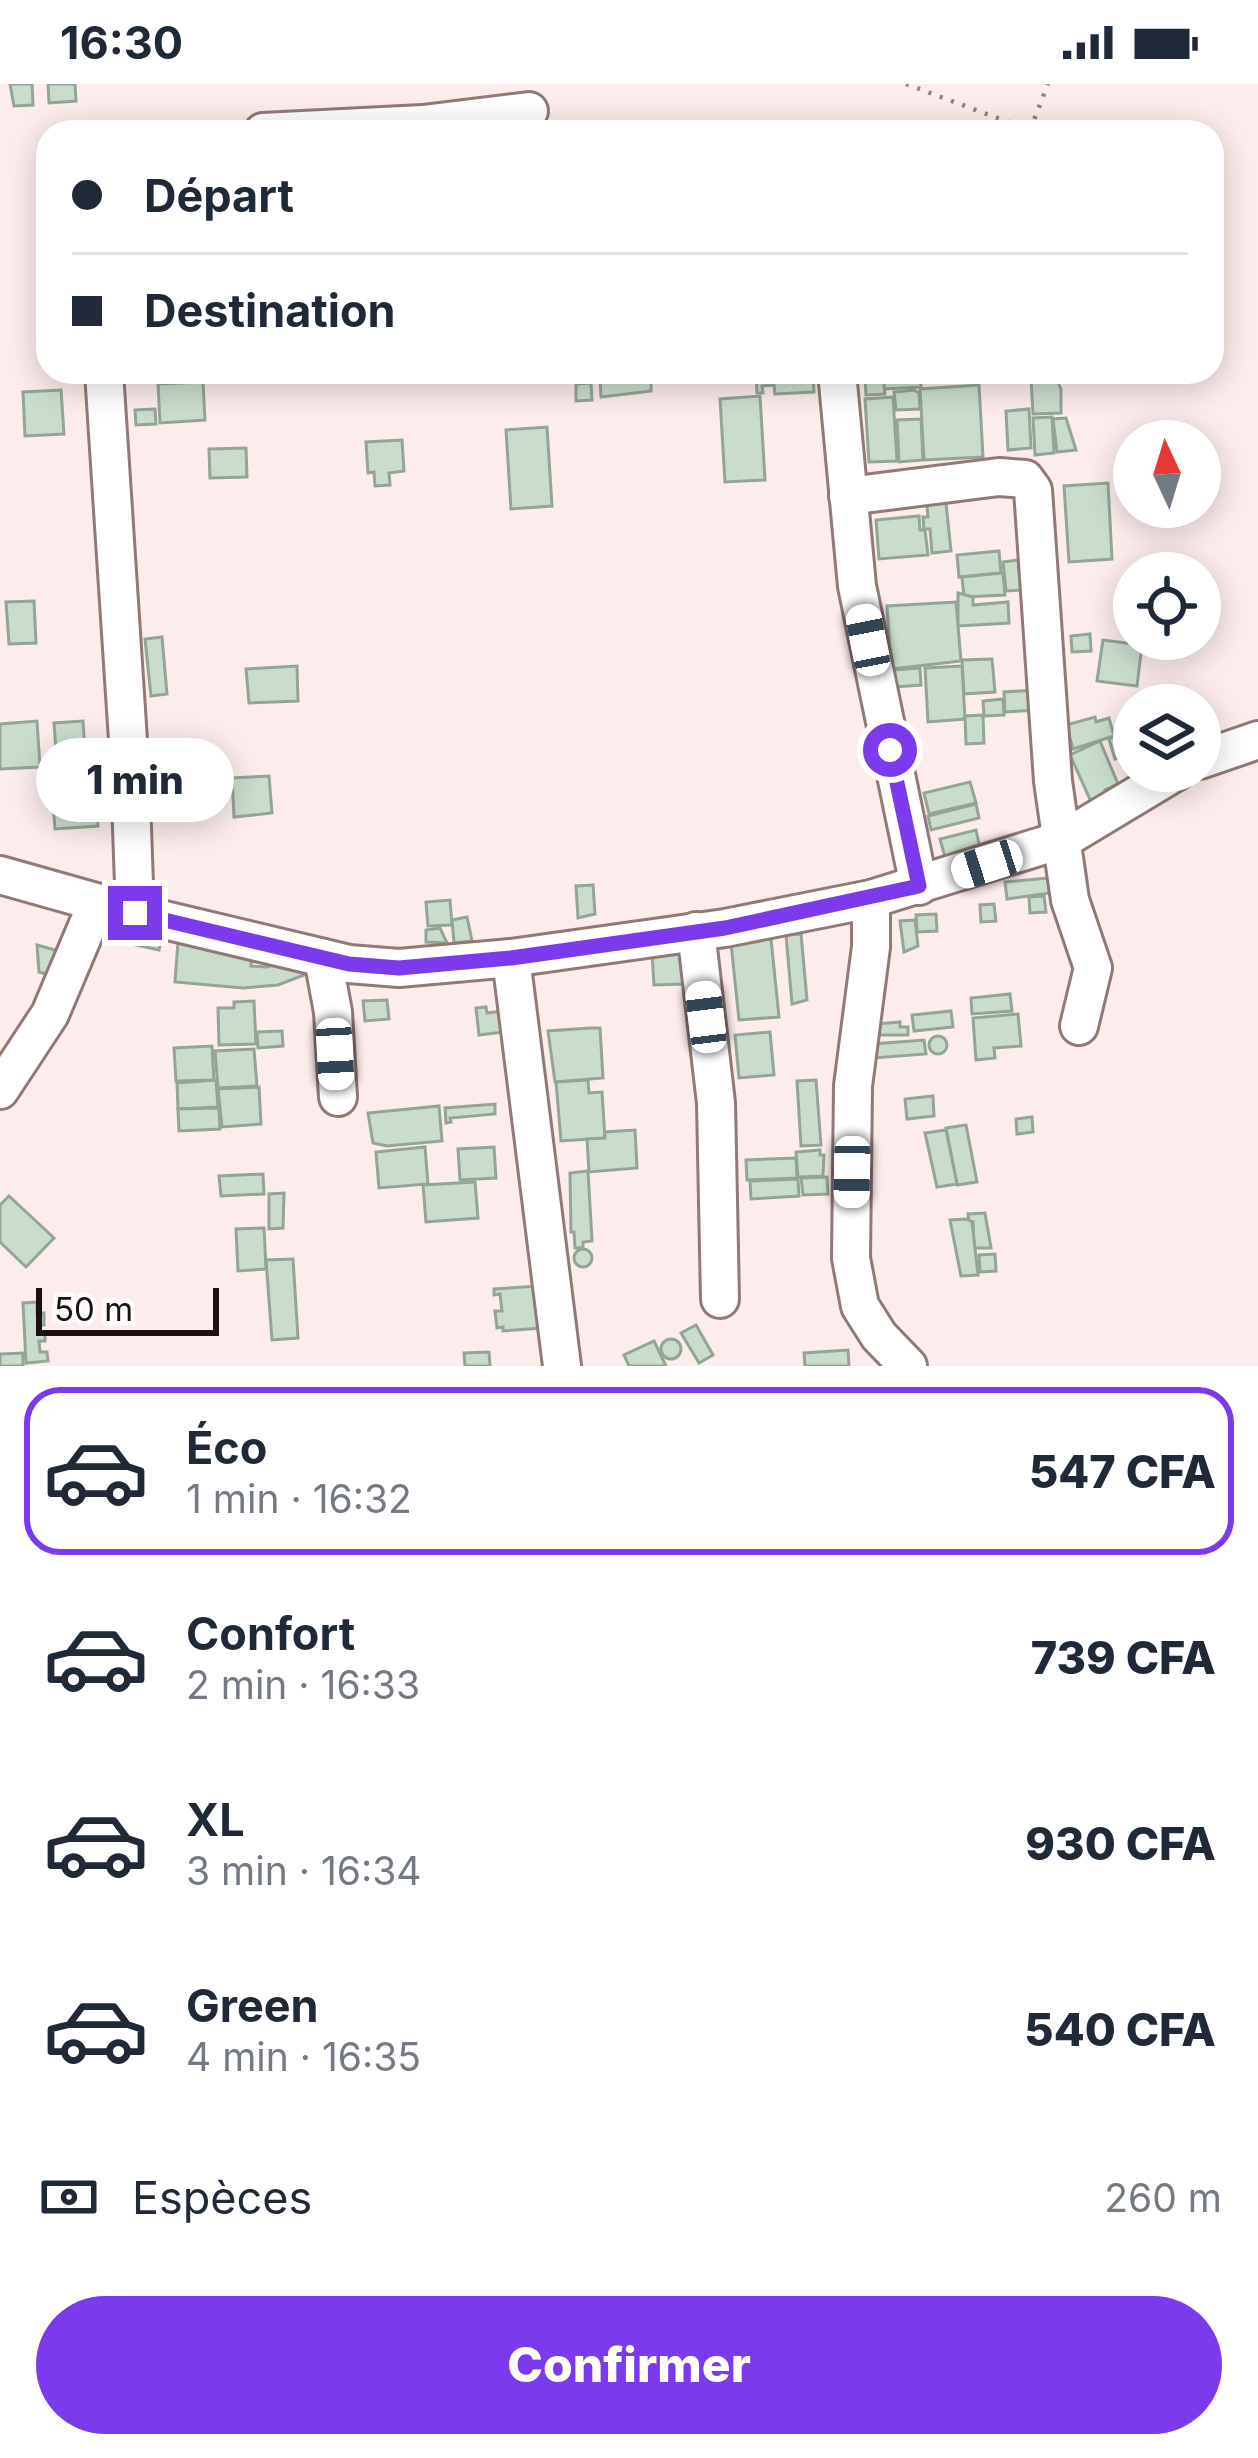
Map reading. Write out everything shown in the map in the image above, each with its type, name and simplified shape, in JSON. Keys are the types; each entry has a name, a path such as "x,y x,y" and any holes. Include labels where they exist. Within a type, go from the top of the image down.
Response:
{"street":[{"path":"456,120 529,111"},
{"path":"105,384 135,913"},
{"path":"838,384 861,604 919,886"},
{"path":"848,496 999,477 1024,479 1033,490 1046,720 1073,914 1093,968 1079,1026"},
{"path":"1221,753 1258,740"},
{"path":"0,875 323,958 399,968 511,958 696,931 871,899 1064,839 1142,792"},
{"path":"871,899 871,947 853,1086 851,1258 860,1306 879,1336 908,1366"},
{"path":"0,1090 50,1014 97,903"},
{"path":"696,931 716,1103 720,1299"},
{"path":"323,958 333,1012 338,1097"},
{"path":"511,958 562,1366"}],"path":[{"path":"906,84 1003,120"},
{"path":"1036,120 1048,84"}],"building":[{"path":"10,84 32,84 33,105 14,106"},
{"path":"48,84 75,84 76,101 49,103"},
{"path":"158,384 203,384 205,420 160,423"},
{"path":"576,384 591,384 592,400 576,401"},
{"path":"600,384 651,384 651,391 601,397"},
{"path":"757,384 814,384 814,392 775,394 774,385 762,386 763,393 757,393"},
{"path":"865,384 884,384 885,394 866,395"},
{"path":"884,384 921,384 921,387 884,389"},
{"path":"1031,384 1059,384 1061,413 1033,414"},
{"path":"979,385 983,457 924,460 920,389"},
{"path":"61,390 64,434 25,436 23,392"},
{"path":"894,392 919,393 920,409 896,410"},
{"path":"760,396 765,480 725,482 720,399"},
{"path":"893,397 897,461 869,462 865,399"},
{"path":"155,409 156,424 136,425 135,410"},
{"path":"1029,409 1031,448 1008,450 1006,411"},
{"path":"1052,417 1054,453 1035,455 1033,418"},
{"path":"1066,418 1076,450 1057,452 1053,419"},
{"path":"921,419 923,460 899,462 897,420"},
{"path":"547,427 552,506 511,509 506,430"},
{"path":"402,440 404,471 389,473 390,485 375,486 374,472 368,473 366,442"},
{"path":"246,448 247,477 210,478 209,449"},
{"path":"1108,483 1112,559 1069,562 1064,486"},
{"path":"946,503 951,551 932,553 930,529 924,529 923,517 928,517 927,505"},
{"path":"919,516 928,555 879,559 876,520"},
{"path":"999,551 1001,573 959,577 957,555"},
{"path":"1018,560 1021,590 1006,591 1003,562"},
{"path":"1003,573 1005,595 964,597 962,577"},
{"path":"958,593 973,597 973,605 1008,602 1009,623 958,626"},
{"path":"34,601 36,643 9,644 6,602"},
{"path":"956,602 961,661 891,669 887,606"},
{"path":"1090,634 1091,651 1072,652 1071,636"},
{"path":"162,637 167,694 151,696 145,639"},
{"path":"1103,640 1113,641 1113,660 1140,660 1137,684 1097,681"},
{"path":"992,659 995,692 964,694 962,660"},
{"path":"297,666 298,701 249,703 246,669"},
{"path":"962,666 965,719 928,722 925,668"},
{"path":"920,668 921,685 895,687 894,670"},
{"path":"1036,690 1037,710 1005,712 1004,692"},
{"path":"1003,699 1004,715 984,716 983,701"},
{"path":"983,715 984,743 966,744 965,716"},
{"path":"1109,718 1113,736 1073,749 1066,725"},
{"path":"37,721 40,767 0,769 0,724"},
{"path":"83,721 85,749 56,751 54,723"},
{"path":"1100,741 1113,772 1113,786 1105,790 1110,799 1093,806 1070,755"},
{"path":"269,776 272,813 234,817 232,778"},
{"path":"970,782 976,803 929,814 924,793"},
{"path":"95,785 98,826 55,829 52,788"},
{"path":"976,804 979,818 931,830 928,816"},
{"path":"976,830 980,848 945,857 940,839"},
{"path":"1049,878 1050,893 1007,899 1005,882"},
{"path":"593,885 595,914 578,918 576,886"},
{"path":"1044,896 1046,912 1030,913 1029,897"},
{"path":"450,900 452,925 428,926 426,902"},
{"path":"994,904 996,921 981,922 980,905"},
{"path":"936,914 937,931 917,932 916,915"},
{"path":"467,917 472,941 454,943 452,920"},
{"path":"915,920 918,946 904,952 900,921"},
{"path":"103,922 162,935 159,950 99,937"},
{"path":"440,928 447,943 426,942 426,930"},
{"path":"801,934 807,1000 792,1004 786,935"},
{"path":"771,939 779,1017 739,1020 731,943"},
{"path":"178,942 252,947 251,966 267,967 296,958 309,973 278,985 243,988 175,982"},
{"path":"37,945 55,950 57,977 39,972"},
{"path":"682,951 684,984 654,985 652,953"},
{"path":"1010,994 1012,1011 972,1014 971,998"},
{"path":"387,1000 389,1019 365,1021 363,1001"},
{"path":"254,1001 256,1044 219,1045 218,1008"},
{"path":"486,1007 487,1013 503,1011 504,1032 479,1035 476,1008"},
{"path":"951,1011 953,1027 914,1031 912,1015"},
{"path":"1018,1014 1021,1046 994,1048 995,1058 976,1060 973,1018"},
{"path":"900,1022 900,1027 908,1027 908,1035 877,1035 876,1024"},
{"path":"600,1028 603,1078 555,1082 548,1031"},
{"path":"282,1031 283,1046 258,1048 257,1032"},
{"path":"770,1032 774,1075 739,1078 735,1035"},
{"path":"938,1036 947,1045 938,1054 929,1045"},
{"path":"924,1040 926,1054 874,1058 873,1044"},
{"path":"212,1046 214,1080 176,1081 174,1048"},
{"path":"254,1049 257,1086 218,1088 215,1051"},
{"path":"216,1080 218,1107 178,1109 177,1083"},
{"path":"588,1080 589,1093 602,1092 605,1138 561,1141 556,1082"},
{"path":"816,1080 821,1145 801,1146 797,1081"},
{"path":"259,1087 261,1124 222,1127 218,1089"},
{"path":"933,1096 934,1116 907,1119 905,1099"},
{"path":"495,1104 495,1114 450,1118 446,1123 445,1108"},
{"path":"439,1106 442,1141 373,1143 368,1113"},
{"path":"219,1108 220,1129 179,1131 178,1109"},
{"path":"1032,1117 1033,1132 1017,1134 1016,1119"},
{"path":"966,1125 977,1182 957,1185 946,1128"},
{"path":"635,1130 637,1168 589,1172 587,1139"},
{"path":"946,1130 957,1184 937,1187 925,1133"},
{"path":"425,1147 428,1184 379,1188 376,1152"},
{"path":"494,1147 496,1178 460,1180 458,1149"},
{"path":"820,1150 823,1176 798,1177 796,1152"},
{"path":"796,1158 797,1178 747,1180 746,1160"},
{"path":"588,1171 592,1241 575,1248 570,1173"},
{"path":"263,1174 264,1194 221,1196 219,1176"},
{"path":"827,1177 828,1194 803,1195 801,1178"},
{"path":"798,1179 799,1196 751,1199 750,1181"},
{"path":"475,1182 478,1218 426,1222 423,1185"},
{"path":"284,1193 283,1228 269,1229 269,1194"},
{"path":"9,1196 54,1238 26,1267 0,1242 0,1205"},
{"path":"985,1213 991,1248 974,1248 968,1214"},
{"path":"950,1220 972,1222 978,1275 961,1276"},
{"path":"264,1228 266,1269 238,1271 236,1229"},
{"path":"583,1249 592,1258 583,1267 574,1258"},
{"path":"995,1254 996,1271 980,1272 979,1255"},
{"path":"293,1259 298,1338 272,1340 266,1260"},
{"path":"538,1286 542,1328 497,1328 495,1311 502,1311 500,1294 494,1295 494,1289"},
{"path":"37,1302 37,1313 44,1313 44,1325 38,1326 39,1334 45,1334 45,1341 39,1341 40,1352 47,1352 48,1361 26,1363 23,1303"},
{"path":"696,1325 713,1355 699,1363 681,1333"},
{"path":"671,1339 681,1349 671,1359 661,1349"},
{"path":"654,1341 666,1366 629,1366 624,1355"},
{"path":"848,1350 849,1366 805,1366 804,1353"},
{"path":"489,1352 490,1366 465,1366 464,1353"},
{"path":"23,1353 23,1366 0,1366 0,1354"}],"route":[{"path":"135,913 349,964 399,968 511,958 725,928 871,899 919,886 890,750"}]}
